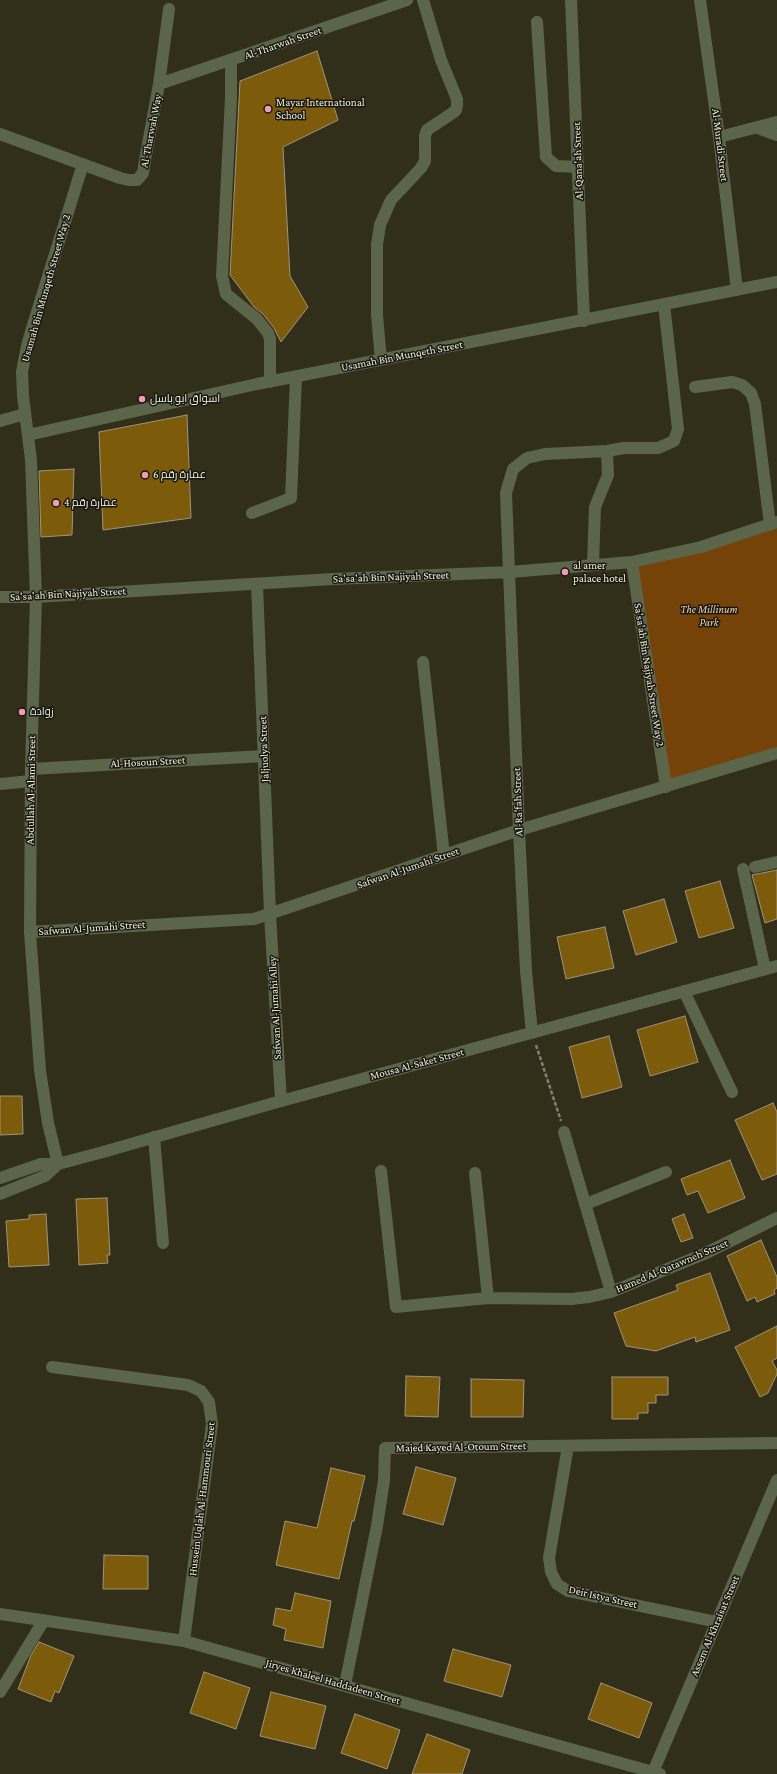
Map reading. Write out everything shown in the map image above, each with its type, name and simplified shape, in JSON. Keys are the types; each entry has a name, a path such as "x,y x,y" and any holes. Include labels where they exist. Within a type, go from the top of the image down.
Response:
{"street":[{"name":"Al-Tharwah Street","path":"159,84 231,61 407,0"},
{"path":"381,360 377,315 377,245 380,225 391,200 422,168 425,161 425,136 427,130 454,112 457,105 457,99 441,60 423,0"},
{"name":"Al-Qana'ah Street","path":"571,0 584,321"},
{"name":"Al-Muradi Street","path":"700,0 719,137 737,290"},
{"name":"Al-Tharwah Way","path":"0,134 129,180 137,180 143,173 159,84 169,8"},
{"path":"537,22 546,157 556,166 578,167"},
{"path":"231,61 231,98 222,276 226,294 263,324 268,333 270,339 270,382"},
{"path":"719,137 777,122"},
{"path":"758,128 777,135"},
{"name":"Usamah Bin Munqeth Street Way 2","path":"25,414 22,372 27,346 83,164"},
{"name":"Usamah Bin Munqeth Street","path":"28,436 270,382 777,282"},
{"name":"Al-Ra'fah Street","path":"532,1032 526,971 519,830 506,493 513,469 527,458 545,454 607,451 624,448 658,448 674,441 678,429 664,304"},
{"path":"252,513 291,498 296,377"},
{"path":"695,388 732,382 742,385 751,393 755,404 774,524"},
{"path":"0,421 25,414"},
{"name":"Abdullah Al-Alami Street","path":"25,414 33,510 36,597 31,768 30,932 40,1070 48,1123 58,1164"},
{"path":"593,564 595,507 608,475 607,451"},
{"name":"Sa'sa'ah Bin Najiyah Street","path":"0,597 36,597 333,579 510,572 632,562 701,547 774,524"},
{"name":"Sa'sa'ah Bin Najiyah Street Way 2","path":"632,562 666,787"},
{"name":"Jaljuolya Street","path":"257,584 270,914"},
{"path":"423,662 444,856"},
{"name":"Safwan Al-Jumahi Street","path":"30,932 254,919 519,830 777,753"},
{"name":"Al-Hosoun Street","path":"31,768 264,756"},
{"path":"0,784 31,781"},
{"path":"755,867 777,862"},
{"path":"743,870 771,967"},
{"name":"Safwan Al-Jumahi Alley","path":"270,914 281,1101"},
{"name":"Mousa Al-Saket Street","path":"0,1178 41,1164 58,1164 281,1101 771,967"},
{"path":"684,991 732,1092"},
{"name":"Hamed Al-Qatawneh Street","path":"564,1132 586,1204 610,1292"},
{"path":"154,1137 163,1243"},
{"name":"Mousa Al-Saket Street","path":"0,1194 24,1186 45,1176 58,1164"},
{"name":"Hamed Al-Qatawneh Street","path":"381,1171 396,1307 488,1298 571,1299 610,1292 704,1254 777,1218"},
{"path":"586,1204 666,1172"},
{"path":"475,1173 488,1298"},
{"name":"Hussein Uqlah Al-Hammouri Street","path":"52,1367 188,1384 201,1391 209,1402 212,1424 184,1641"},
{"name":"Majed Kayed Al-Otoum Street","path":"345,1685 384,1480 386,1448 777,1443"},
{"name":"Deir Istya Street","path":"568,1446 548,1558 551,1572 557,1584 568,1591 717,1622"},
{"name":"Assem Al-Khraisat Street","path":"657,1773 717,1622 777,1480"},
{"name":"Jiryes Khaleel Haddadeen Street","path":"0,1614 184,1641 657,1773"},
{"path":"0,1692 44,1620"}],"path":[{"path":"532,1032 564,1132"}],"green space":[{"name":"The Millinum Park","path":"777,522 777,753 666,787 632,562"}],"building":[{"name":"Mayar International School","path":"317,51 338,120 283,147 290,276 308,307 281,342 274,328 263,314 254,307 230,275 240,81"},
{"name":"عمارة رقم 6","path":"187,415 191,518 103,530 99,432"},
{"name":"عمارة رقم 4","path":"74,469 72,535 41,537 39,471"},
{"path":"777,870 777,919 765,923 752,875"},
{"path":"720,881 734,928 699,938 685,891"},
{"path":"664,899 677,942 636,955 623,911"},
{"path":"605,927 614,968 566,979 557,937"},
{"path":"685,1016 698,1062 650,1076 637,1030"},
{"path":"609,1036 622,1087 582,1098 569,1047"},
{"path":"0,1096 22,1096 23,1134 0,1135"},
{"path":"773,1103 777,1112 777,1174 762,1180 735,1120"},
{"path":"730,1160 745,1198 708,1213 698,1191 687,1195 681,1179"},
{"path":"107,1198 110,1255 107,1255 108,1263 79,1265 76,1199"},
{"path":"46,1214 49,1265 9,1267 6,1221 29,1219 29,1215"},
{"path":"684,1214 693,1238 681,1242 672,1219"},
{"path":"761,1240 777,1277 777,1288 774,1290 775,1294 757,1302 755,1297 747,1301 727,1256"},
{"path":"710,1273 730,1330 696,1342 695,1337 656,1351 626,1346 614,1313 678,1290 676,1285"},
{"path":"777,1326 777,1358 772,1361 777,1370 777,1374 768,1393 760,1397 735,1347"},
{"path":"406,1376 440,1377 438,1417 405,1416"},
{"path":"612,1377 668,1377 668,1395 656,1395 656,1403 648,1403 648,1413 638,1413 638,1419 612,1419"},
{"path":"471,1379 524,1380 523,1417 471,1417"},
{"path":"416,1467 456,1478 443,1525 403,1514"},
{"path":"331,1468 365,1476 354,1521 352,1521 339,1579 276,1565 285,1521 317,1528"},
{"path":"104,1555 148,1556 148,1589 103,1589"},
{"path":"295,1593 331,1601 323,1648 284,1640 286,1629 273,1625 276,1608 291,1611"},
{"path":"39,1642 74,1656 59,1693 55,1691 51,1702 18,1689 31,1655"},
{"path":"453,1649 511,1665 502,1697 444,1681"},
{"path":"204,1672 250,1688 236,1729 190,1713"},
{"path":"601,1683 652,1703 639,1738 588,1719"},
{"path":"271,1692 326,1706 315,1749 260,1736"},
{"path":"355,1714 400,1730 387,1769 341,1753"},
{"path":"427,1734 470,1750 462,1774 412,1774"}],"place":[{"name":"Mayar International School","path":"268,109"},
{"name":"اسواق ابو باسل","path":"142,399"},
{"name":"عمارة رقم 6","path":"145,475"},
{"name":"عمارة رقم 4","path":"56,503"},
{"name":"al amer palace hotel","path":"565,572"},
{"name":"زوادة","path":"22,712"}]}
